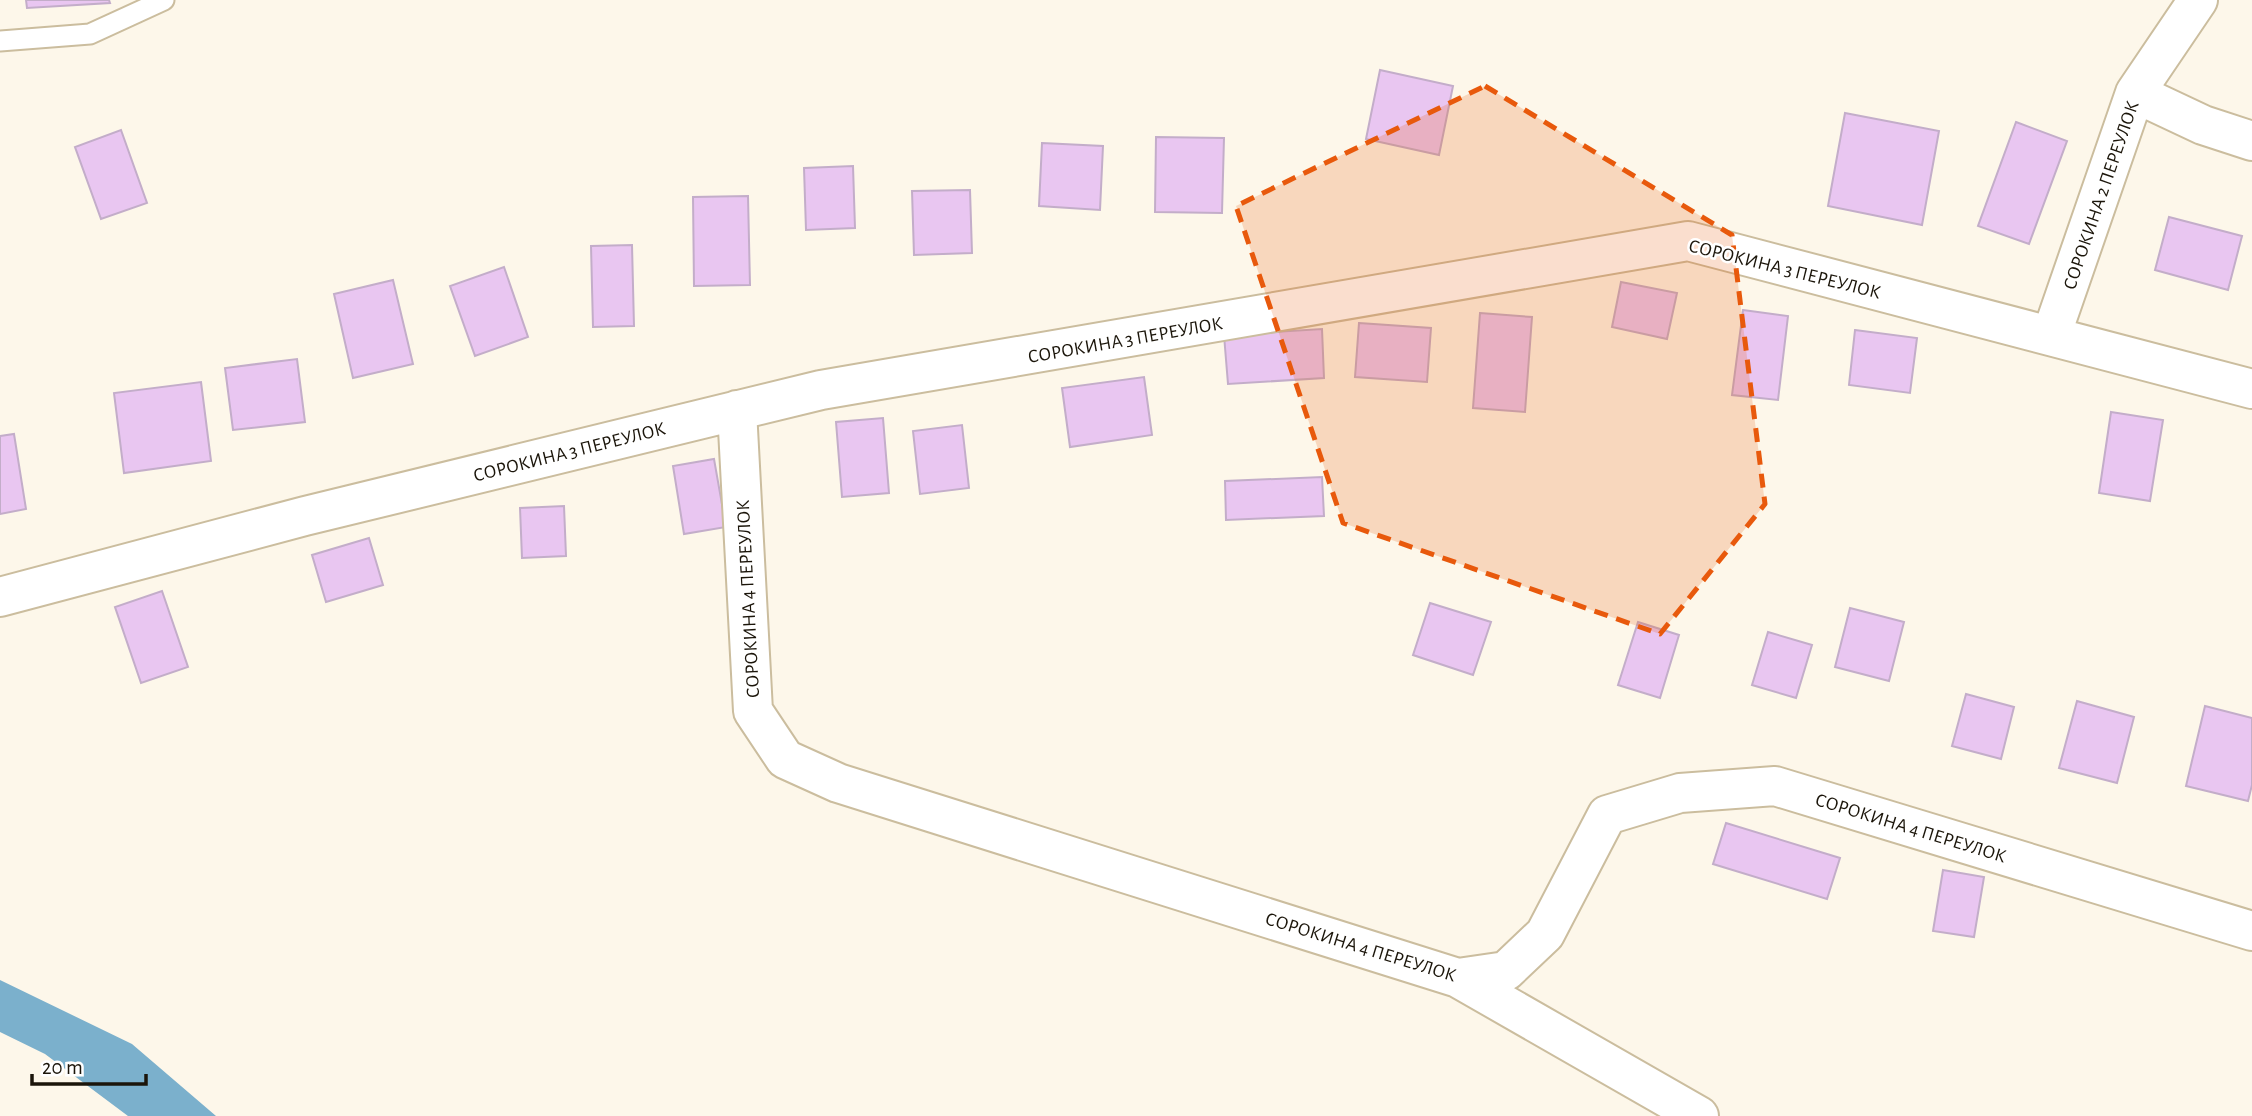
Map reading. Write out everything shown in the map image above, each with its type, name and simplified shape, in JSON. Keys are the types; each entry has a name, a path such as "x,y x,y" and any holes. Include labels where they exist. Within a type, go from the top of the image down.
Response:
{"street":[{"path":"2135,93 2198,0"},
{"name":"СОРОКИНА 2 ПЕРЕУЛОК","path":"2051,336 2135,93 2203,125 2252,141"},
{"name":"СОРОКИНА 3 ПЕРЕУЛОК","path":"0,597 305,516 821,390 1688,241 2252,389"},
{"name":"СОРОКИНА 4 ПЕРЕУЛОК","path":"737,410 753,711 785,759 838,783 1458,978 1506,971 1545,934 1607,815 1680,793 1775,786 2252,931"},
{"path":"1458,978 1699,1116"}],"lane":[{"path":"0,41 90,34 164,0"}],"highlighted area":[{"path":"1485,86 1732,235 1765,504 1660,634 1343,523 1236,206"}],"water":[{"path":"0,980 132,1044 216,1116 128,1116 45,1054 0,1032"}],"building":[{"path":"26,0 109,0 110,3 27,8"},
{"path":"1380,70 1453,86 1439,155 1366,139"},
{"path":"1845,113 1939,131 1922,225 1828,206"},
{"path":"2016,122 2067,141 2029,244 1978,226"},
{"path":"121,130 147,203 101,219 75,147"},
{"path":"1156,137 1224,138 1222,213 1155,212"},
{"path":"1042,143 1103,146 1100,210 1039,206"},
{"path":"853,166 855,228 806,230 804,168"},
{"path":"970,190 972,253 914,255 912,191"},
{"path":"748,196 750,285 694,286 693,197"},
{"path":"2169,217 2242,236 2228,290 2155,270"},
{"path":"632,245 634,326 593,327 591,246"},
{"path":"504,267 528,337 475,356 450,286"},
{"path":"393,280 413,364 353,378 334,294"},
{"path":"1621,282 1677,293 1667,339 1612,327"},
{"path":"1743,310 1788,316 1778,400 1732,395"},
{"path":"1480,313 1532,317 1525,412 1473,408"},
{"path":"1359,323 1431,328 1427,382 1355,377"},
{"path":"1322,329 1324,378 1228,384 1224,335"},
{"path":"1855,330 1917,338 1910,393 1849,385"},
{"path":"297,359 305,422 233,430 225,368"},
{"path":"1144,377 1152,435 1070,447 1062,388"},
{"path":"201,382 211,461 124,473 114,393"},
{"path":"2111,412 2163,420 2150,501 2099,493"},
{"path":"883,418 889,493 842,497 836,422"},
{"path":"962,425 969,488 920,494 913,431"},
{"path":"14,434 26,509 0,514 0,436"},
{"path":"714,459 726,527 684,534 673,466"},
{"path":"1322,477 1324,516 1226,520 1225,481"},
{"path":"564,506 566,556 522,558 520,508"},
{"path":"369,538 383,585 326,602 312,555"},
{"path":"162,591 188,667 141,683 115,607"},
{"path":"1430,603 1491,622 1473,675 1413,655"},
{"path":"1850,608 1904,622 1889,681 1835,667"},
{"path":"1638,622 1679,635 1660,698 1618,685"},
{"path":"1768,632 1812,645 1796,698 1752,685"},
{"path":"1966,694 2014,707 2001,759 1952,746"},
{"path":"2077,701 2134,717 2117,783 2059,768"},
{"path":"2205,706 2252,718 2252,785 2248,801 2186,786"},
{"path":"1726,823 1840,858 1827,899 1713,864"},
{"path":"1943,870 1984,877 1974,937 1933,931"}]}
